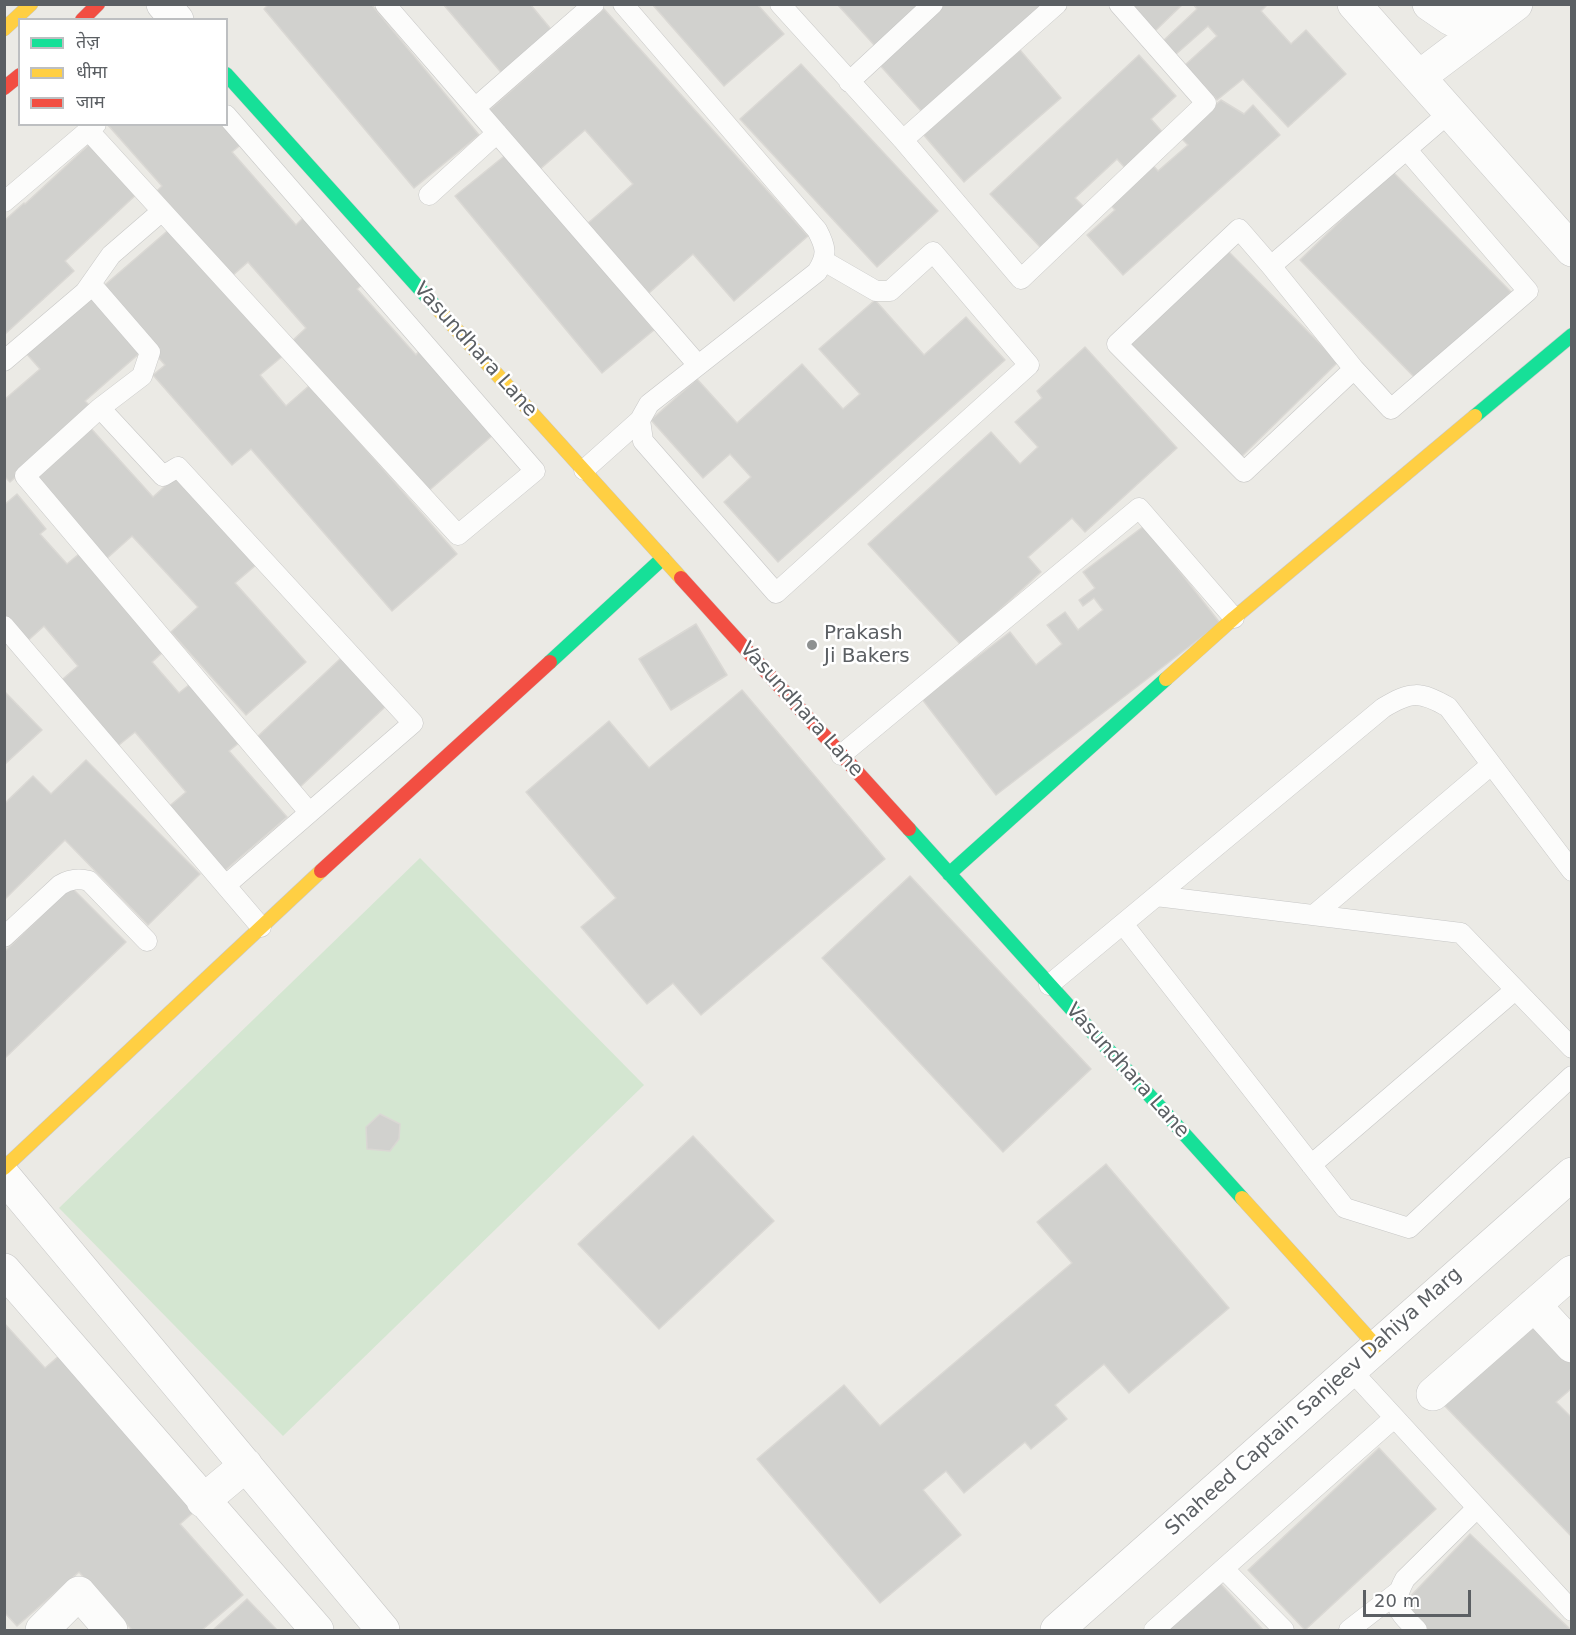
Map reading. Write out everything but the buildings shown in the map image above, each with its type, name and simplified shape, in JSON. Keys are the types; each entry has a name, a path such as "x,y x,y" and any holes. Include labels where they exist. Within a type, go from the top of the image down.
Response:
{"street":[{"path":"4,29 32,4"},
{"path":"84,18 98,4"},
{"path":"164,4 175,18"},
{"path":"1354,4 1572,250"},
{"path":"1429,4 1451,19 1462,17 1475,4"},
{"path":"1419,77 1516,4"},
{"name":"Vasundhara Lane","path":"228,76 1376,1346"},
{"path":"4,88 18,77"},
{"path":"949,874 1233,618 1572,335"},
{"path":"4,1168 261,927 663,558"},
{"name":"Shaheed Captain Sanjeev Dahiya Marg","path":"1057,1630 1572,1173"},
{"path":"4,1176 383,1630"},
{"path":"4,1269 317,1630"},
{"path":"1433,1394 1572,1272"},
{"path":"1534,1305 1572,1346"},
{"path":"203,1501 246,1465"},
{"path":"42,1630 79,1593 111,1630"}],"lane":[{"path":"385,4 698,365"},
{"path":"475,108 594,4"},
{"path":"584,470 640,420 649,404 817,272 824,261 825,244 818,230 623,4"},
{"path":"849,82 933,4"},
{"path":"903,140 1057,4"},
{"path":"790,8 849,82 903,140 1021,279 1206,103 1119,4"},
{"path":"1271,266 1450,112"},
{"path":"4,202 93,128 162,211 458,536 535,471 228,117"},
{"path":"429,195 497,133"},
{"path":"1354,369 1244,472 1117,344 1239,230 1354,369 1391,409 1528,291 1407,150"},
{"path":"4,361 92,285 111,255 162,211"},
{"path":"640,420 643,441 776,593 1029,365 933,252 890,291 876,291 824,261"},
{"path":"92,285 150,352 142,376 100,408 25,476 309,812"},
{"path":"100,408 163,476 178,467 413,723 226,885"},
{"path":"841,755 1139,508 1233,618"},
{"path":"4,626 261,927"},
{"path":"1049,985 1383,708 1403,696 1427,695 1448,707 1572,871"},
{"path":"1314,915 1491,765"},
{"path":"4,937 60,885 68,880 79,878 89,881 147,941"},
{"path":"1156,896 1461,933 1572,1048"},
{"path":"1123,924 1345,1208 1409,1228 1572,1076"},
{"path":"1311,1165 1515,990"},
{"path":"1350,1370 1572,1611"},
{"path":"1154,1630 1394,1418"},
{"path":"1417,1630 1402,1616 1396,1604 1398,1592 1405,1579 1477,1508"},
{"path":"1224,1569 1284,1630"},
{"path":"1349,1630 1398,1592"}],"green space":[{"path":"420,858 644,1085 283,1436 59,1208"}],"traffic: fast":[{"path":"228,76 436,307"},
{"path":"1475,416 1572,335"},
{"path":"550,662 663,558"},
{"path":"949,874 1166,679"},
{"path":"909,829 1242,1198"}],"traffic: slow":[{"path":"4,29 31,4"},
{"path":"436,307 681,578"},
{"path":"1166,679 1234,618 1475,416"},
{"path":"4,1168 321,871"},
{"path":"1242,1198 1376,1346"}],"traffic: jam":[{"path":"84,18 98,4"},
{"path":"4,88 18,77"},
{"path":"681,578 909,829"},
{"path":"321,871 550,662"}],"place":[{"name":"Prakash Ji Bakers","path":"812,645"}]}
